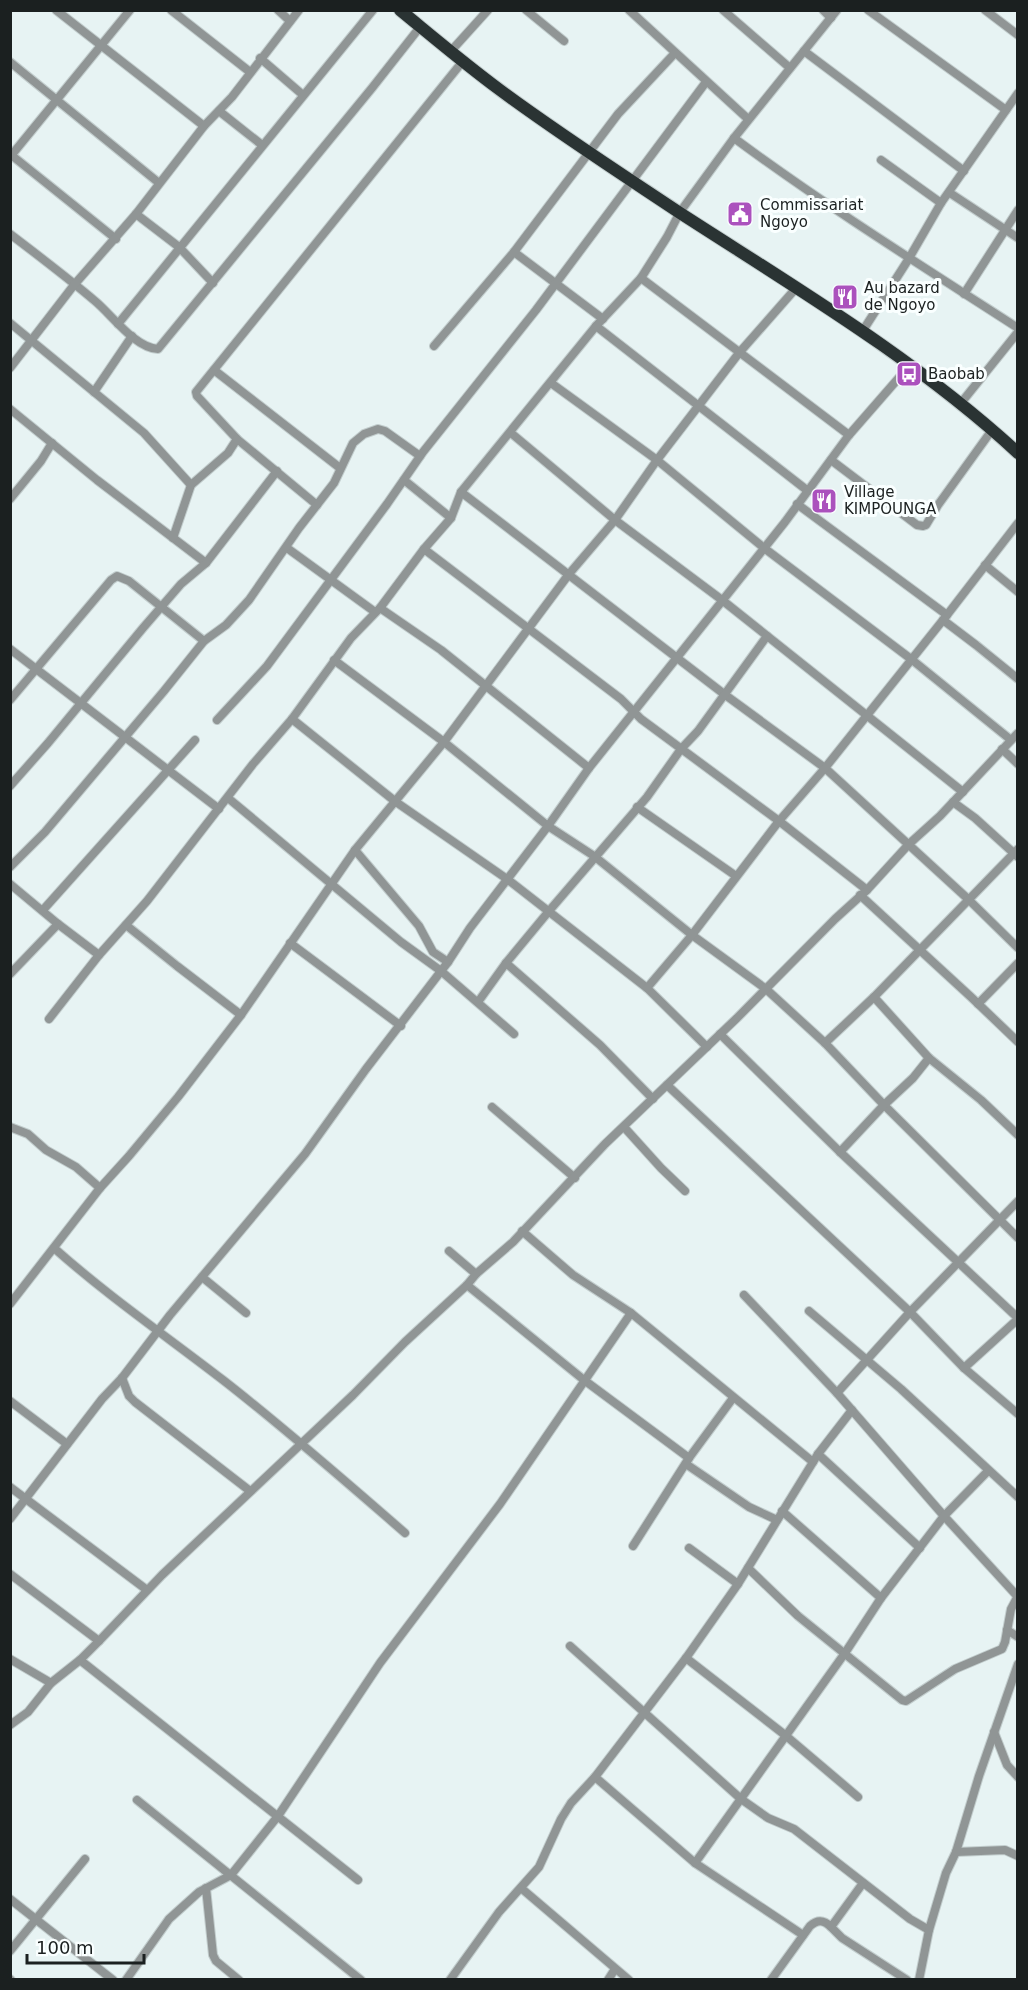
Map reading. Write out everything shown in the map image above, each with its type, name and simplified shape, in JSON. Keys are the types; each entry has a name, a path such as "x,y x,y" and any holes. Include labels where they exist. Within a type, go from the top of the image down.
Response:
{"highway":[{"path":"400,10 498,89 590,153 796,287 935,382 1017,453"}],"street":[{"path":"56,10 204,126"},
{"path":"116,239 11,155 129,10"},
{"path":"171,10 250,72"},
{"path":"278,10 290,21"},
{"path":"10,368 74,285 116,239 204,126 232,97 298,10"},
{"path":"118,324 373,10"},
{"path":"451,51 488,10"},
{"path":"526,10 564,41"},
{"path":"629,10 748,119"},
{"path":"723,10 790,69"},
{"path":"823,10 831,18"},
{"path":"49,1019 253,764 292,719 334,660 451,518 461,492 596,326 641,278 680,212 734,138 837,10"},
{"path":"868,10 1006,110"},
{"path":"985,10 1017,34"},
{"path":"10,234 97,302 132,336 155,350 161,347 420,27"},
{"path":"804,51 964,171"},
{"path":"434,346 514,252 618,114 675,54"},
{"path":"260,58 303,95"},
{"path":"317,506 237,439 196,394 197,389 463,61"},
{"path":"10,62 159,183"},
{"path":"218,720 267,666 420,456 634,181 706,82"},
{"path":"862,332 941,203 1017,93"},
{"path":"219,111 262,145"},
{"path":"734,138 798,186 1017,330 961,403"},
{"path":"881,160 941,203"},
{"path":"950,193 1017,238"},
{"path":"964,294 1017,210"},
{"path":"136,214 179,247 213,283"},
{"path":"514,252 603,319"},
{"path":"641,278 849,435"},
{"path":"10,1304 100,1188 160,1120 241,1015 355,850 444,742 569,574 615,520 657,460 739,353 796,287"},
{"path":"10,323 144,433 191,485"},
{"path":"596,326 808,491"},
{"path":"94,392 132,336"},
{"path":"10,1519 158,1331 279,1187 384,1045 401,1026 470,928 549,826 589,768 764,548 849,435 910,365"},
{"path":"214,369 340,468"},
{"path":"551,383 657,460 764,548 911,658 1011,740"},
{"path":"10,410 206,563"},
{"path":"831,460 917,525 923,526 992,429"},
{"path":"10,867 45,832 204,640 226,625 249,600 299,528 334,483 353,443 372,430 385,431 420,456"},
{"path":"511,433 615,520 722,600 963,792"},
{"path":"173,538 191,485 228,453 237,439"},
{"path":"12,495 41,461 52,443"},
{"path":"10,786 182,584 206,563 277,471"},
{"path":"404,480 451,518"},
{"path":"461,492 724,694 825,768 968,899 1017,948"},
{"path":"797,504 945,618 1017,679"},
{"path":"647,988 692,935 779,821 825,768 945,618 1017,523"},
{"path":"287,548 330,580 441,650 589,768"},
{"path":"424,549 621,699 681,749 779,821 864,893 920,951 1017,1042"},
{"path":"985,565 1017,592"},
{"path":"10,700 111,580 117,576 129,581 163,606 204,640"},
{"path":"478,1002 506,963 594,856 647,797 767,636"},
{"path":"10,649 219,809"},
{"path":"334,660 444,742 549,826 594,856 692,935 766,990 825,1043 1017,1238"},
{"path":"292,719 396,802 507,879 647,988 707,1047"},
{"path":"10,1725 28,1712 51,1683 80,1660 147,1590 522,1232 605,1144 864,893 1017,733"},
{"path":"43,910 195,740"},
{"path":"1002,749 1017,764"},
{"path":"228,798 401,942 441,971 514,1034"},
{"path":"825,1043 874,997 968,899 1016,853 953,802"},
{"path":"637,807 736,876"},
{"path":"355,850 419,926 433,952 448,962"},
{"path":"12,886 99,955"},
{"path":"10,974 58,924"},
{"path":"126,924 241,1015"},
{"path":"290,943 401,1026"},
{"path":"506,963 600,1045 653,1099"},
{"path":"978,1004 1017,963"},
{"path":"874,997 929,1058 981,1100 1017,1135"},
{"path":"720,1034 840,1152 1017,1319 964,1368"},
{"path":"840,1152 913,1078 929,1058"},
{"path":"667,1085 910,1312 964,1368 1017,1414"},
{"path":"492,1107 575,1178"},
{"path":"10,1127 28,1134 46,1150 76,1167 100,1188"},
{"path":"624,1127 685,1191"},
{"path":"837,1393 910,1312 1017,1201"},
{"path":"522,1232 581,1281 631,1313 813,1462"},
{"path":"54,1248 94,1284 303,1443 405,1533"},
{"path":"449,1251 476,1274"},
{"path":"202,1277 246,1313"},
{"path":"467,1285 688,1461 749,1507 777,1520"},
{"path":"744,1295 837,1393 1017,1596 1011,1609 1002,1649 955,1669 906,1701 798,1616 748,1568"},
{"path":"809,1311 868,1360 1017,1497"},
{"path":"126,1980 169,1919 189,1900 231,1875 278,1816 380,1663 500,1504 631,1313"},
{"path":"122,1378 129,1396 135,1402 250,1491"},
{"path":"633,1546 688,1461 733,1398"},
{"path":"10,1401 67,1444"},
{"path":"454,1978 499,1912 539,1867 571,1803 595,1777 686,1658 738,1584 818,1454 852,1410"},
{"path":"818,1454 920,1548"},
{"path":"694,1863 845,1653 881,1598 944,1516 988,1471"},
{"path":"10,1487 147,1590"},
{"path":"782,1511 881,1598"},
{"path":"689,1548 738,1584"},
{"path":"10,1574 99,1641"},
{"path":"1007,1630 1017,1636"},
{"path":"570,1646 741,1799 768,1818 794,1830 910,1919 929,1930"},
{"path":"686,1658 785,1735 858,1797"},
{"path":"10,1659 51,1683"},
{"path":"80,1660 278,1816 332,1862 358,1880"},
{"path":"919,1980 929,1930 946,1873 956,1852 1017,1664"},
{"path":"994,1732 1007,1765 1017,1777"},
{"path":"595,1777 694,1863 802,1935"},
{"path":"137,1800 361,1980"},
{"path":"956,1852 1005,1850 1017,1856"},
{"path":"10,1951 85,1859"},
{"path":"831,1927 863,1883"},
{"path":"206,1888 213,1955 216,1962 239,1980"},
{"path":"521,1888 629,1980"},
{"path":"10,1899 113,1980"},
{"path":"771,1980 802,1935 818,1921 824,1921 842,1938 907,1980"},
{"path":"608,1980 615,1969"}],"place":[{"name":"Commissariat Ngoyo","path":"740,214"},
{"name":"Au bazard de Ngoyo","path":"845,297"},
{"name":"Baobab","path":"909,374"},
{"name":"Village KIMPOUNGA","path":"824,501"}]}
